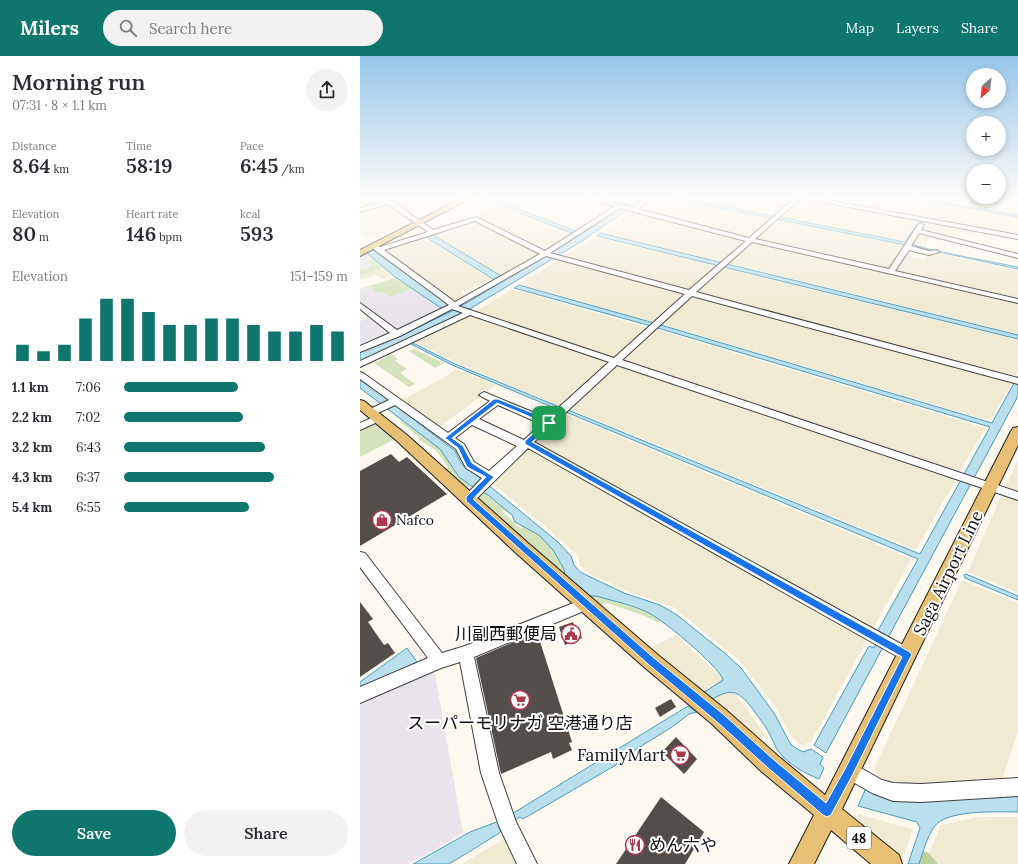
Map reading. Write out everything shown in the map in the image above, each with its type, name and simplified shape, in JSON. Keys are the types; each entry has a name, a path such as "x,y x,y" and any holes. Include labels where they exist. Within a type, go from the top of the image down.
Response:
{"main road":[{"path":"360,253 376,248 399,235"},
{"name":"48","path":"373,410 402,438 472,495 586,604 720,718 770,764 890,864"},
{"name":"Saga Airport Line","path":"801,864 827,811 850,771 907,655 983,484 1018,432"}],"street":[{"path":"376,248 427,235"},
{"path":"507,235 545,254 1016,380"},
{"path":"360,349 397,334 453,307 545,254 575,235"},
{"path":"729,235 1018,301"},
{"path":"472,495 655,325 756,235"},
{"path":"891,272 915,235"},
{"path":"932,235 1018,256"},
{"path":"1005,235 1018,237"},
{"path":"908,246 929,253 937,252"},
{"path":"376,248 453,304 453,307 1018,496"},
{"path":"360,306 397,334"},
{"path":"360,364 469,313"},
{"path":"360,375 460,447 470,465 488,479"},
{"path":"484,395 549,423"},
{"path":"448,438 496,400"},
{"path":"360,427 373,410 395,401"},
{"path":"471,420 526,444 907,655"},
{"path":"360,557 438,661"},
{"path":"360,695 438,661 466,653 586,604"},
{"path":"466,653 490,773 506,821 528,864"},
{"path":"850,771 878,787 893,792 921,793 1018,786"}],"shaded area":[{"path":"364,235 377,235 366,238"},
{"path":"445,235 505,235 542,254 504,277 438,237"},
{"path":"511,235 574,235 545,252"},
{"path":"608,235 723,235 747,241 722,262"},
{"path":"733,235 754,235 749,239"},
{"path":"759,235 855,235 906,245 891,269 754,239"},
{"path":"872,235 909,235 905,241"},
{"path":"917,235 930,235 948,239 946,241 931,238 925,246 911,243"},
{"path":"1006,235 1018,235 1018,237"},
{"path":"424,237 491,279 461,292 469,298 456,304 381,250"},
{"path":"596,237 718,266 690,291 563,257"},
{"path":"751,242 1018,302 1018,334 728,263"},
{"path":"366,253 374,260 368,262 372,266 360,270 360,256"},
{"path":"929,254 938,254 1018,270 1018,298 895,271 904,255 924,259"},
{"path":"560,259 688,293 654,322 520,284"},
{"path":"383,268 391,276 382,279 376,275 360,280 360,276"},
{"path":"723,268 1018,340 1018,371 1014,378 695,292"},
{"path":"369,286 377,293 381,292 390,297 412,289 444,310 398,332 360,303 360,289"},
{"path":"513,289 648,328 613,360 473,313"},
{"path":"693,295 1013,381 990,421 661,324"},
{"path":"467,315 611,363 562,407 459,364 413,341"},
{"path":"372,317 390,330 388,337 363,347 360,344 360,321"},
{"path":"655,329 985,428 959,473 620,362"},
{"path":"617,365 957,478 916,550 569,409"},
{"path":"457,369 496,385 438,428 400,401 443,378"},
{"path":"564,413 911,559 872,631 533,443"},
{"path":"529,447 868,638 811,742 801,745 791,736 775,706 740,661 673,607 624,590 592,575 580,565 578,556 539,521 490,482"},
{"path":"1018,461 1018,494 1004,489"},
{"path":"1002,494 1018,499 1018,593 968,572"},
{"path":"962,580 1018,603 1018,731 1002,780 906,785 882,783 874,769"},
{"path":"676,635 719,675 736,695 766,736 760,740 649,649"},
{"path":"434,668 463,833 421,858 406,864 360,864 360,699"},
{"path":"857,814 913,829 901,864 863,830"},
{"path":"979,817 1018,817 1018,864 938,864 929,853 941,825"},
{"path":"508,836 522,864 462,864"}],"green space":[{"path":"374,260 383,268 360,276 360,270 372,266 367,262"},
{"path":"394,278 412,289 390,297 382,292 377,293 369,286"},
{"path":"414,349 444,363 435,368 409,351"},
{"path":"392,354 398,359 395,361 407,369 400,373 415,384 409,387 374,363"},
{"path":"375,421 395,439 360,457 360,428"},
{"path":"402,421 440,449 459,477 473,487 465,487 444,470 448,467 436,450 419,440 418,436 401,423"},
{"path":"482,491 512,515 500,509 521,529 522,526 539,535 553,550 564,569 589,596 596,596 648,612 661,620 659,623 645,616 607,603 596,606 478,499"},
{"path":"923,851 929,853 938,864 919,864"}],"water":[{"path":"433,235 503,277 496,281 426,237"},
{"path":"580,235 591,235 463,313 409,340 360,361 360,352 395,338 452,311"},
{"path":"607,235 1018,335 1018,339 597,236"},
{"path":"854,235 868,235 905,242 910,235 913,235 908,243 936,251 1018,267 1018,269"},
{"path":"373,250 449,304 448,308 444,310 395,277 367,253"},
{"path":"519,285 654,323 992,423 1018,376 1018,396 826,753 814,745 869,646 874,648 880,636 876,634 918,559 566,412 568,410 920,554 990,427 651,326 514,288"},
{"path":"411,342 455,364 562,408 559,410 452,365 409,343"},
{"path":"360,378 455,451 462,465 558,542 571,556 574,565 580,572 624,593 660,605 677,615 727,655 741,668 774,713 791,745 803,752 811,749 823,757 820,764 824,768 819,779 797,768 782,756 763,723 749,704 740,695 731,692 725,693 711,700 703,693 723,680 712,665 690,644 649,613 623,603 596,596 590,596 565,575 564,569 553,550 539,535 515,522 512,515 488,495 459,477 440,449 360,388"},
{"path":"966,574 1018,596 1018,600 965,578 964,575"},
{"path":"407,648 420,666 360,692 360,682"},
{"path":"688,706 697,712 689,714 672,727 617,761 616,765 523,819 520,817 507,824 498,834 449,864 413,864 470,832 502,820"},
{"path":"866,788 1018,792 1018,812 961,814 940,821 929,835 919,864 908,864 920,828 917,822 858,806"}],"building":[{"name":"Nafco","path":"391,454 399,462 407,457 447,494 360,546 360,471"},
{"path":"360,602 373,619 368,622 384,645 388,643 395,653 360,677"},
{"name":"川副西郵便局","path":"573,622 575,629 579,628 582,638 565,645 559,627"},
{"name":"スーパーモリナガ 空港通り店","path":"537,632 572,742 569,743 572,750 553,759 551,752 501,774 476,658"},
{"path":"671,699 676,707 660,717 655,708"},
{"name":"FamilyMart","path":"676,737 697,759 684,774 662,752"},
{"path":"661,797 704,832 685,864 616,864"}],"place":[{"name":"Nafco","path":"382,520"},
{"name":"川副西郵便局","path":"571,634"},
{"name":"スーパーモリナガ 空港通り店","path":"520,700"},
{"name":"FamilyMart","path":"680,755"},
{"name":"めん六や","path":"635,845"}],"route":[{"path":"496,400 549,423 527,443 907,655 850,771 827,811 770,764 720,718 651,661 522,548 469,499 490,477 470,465 460,447 448,438 496,400"}]}
